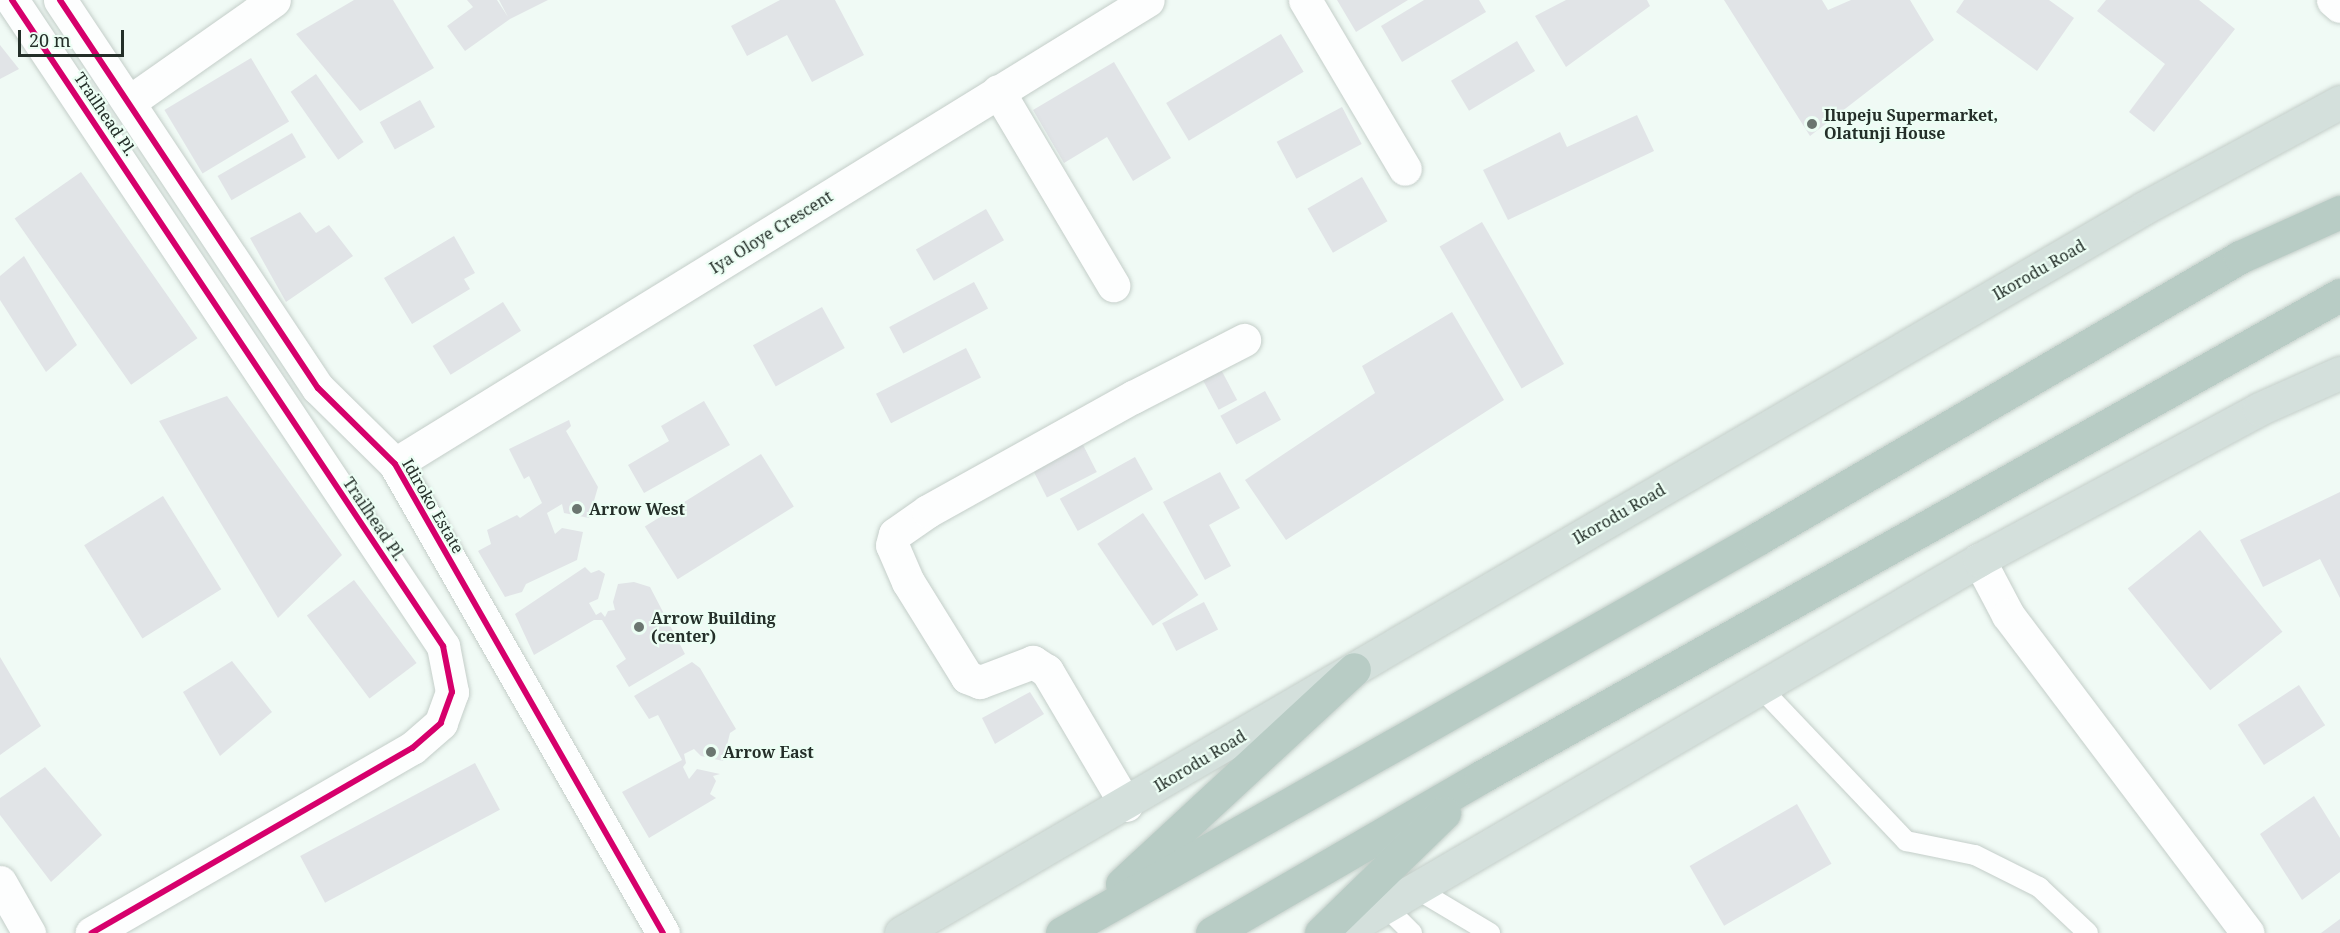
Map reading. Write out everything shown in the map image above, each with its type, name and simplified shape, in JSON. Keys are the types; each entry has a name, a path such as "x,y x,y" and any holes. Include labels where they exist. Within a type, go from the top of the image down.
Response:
{"highway":[{"path":"1073,927 1759,538 2230,263 2340,212"},
{"path":"1212,933 1481,777 2340,295"},
{"path":"1073,927 1354,669"},
{"path":"1321,933 1481,777"}],"main road":[{"name":"Ikorodu Road","path":"902,933 1126,805 1354,669 2144,208 2340,102"},
{"path":"1340,933 1418,890 1760,686 1979,560 2259,409 2340,373"}],"street":[{"name":"Trailhead Pl.","path":"12,0 443,646 452,692 441,723 412,748 91,933"},
{"name":"Idiroko Estate","path":"60,0 318,388 395,464 663,933"},
{"path":"129,102 274,0"},
{"name":"Iya Oloye Crescent","path":"395,464 1148,0"},
{"path":"1305,0 1405,169"},
{"path":"2333,0 2340,6"},
{"path":"998,91 1113,285"},
{"path":"1126,805 1047,671 1033,662 980,682 967,677 908,582 892,545 895,534 928,511 1112,408 1244,340"},
{"path":"1979,560 2008,615 2248,933"},
{"path":"0,882 29,933"}],"lane":[{"path":"1760,686 1906,841 1975,855 2039,887 2088,933"},
{"path":"1418,890 1490,933"},
{"path":"1386,907 1412,933"}],"building":[{"path":"354,0 393,0 434,68 360,111 296,34"},
{"path":"467,0 497,0 508,17 499,0 548,0 510,19 465,51 447,26 473,7"},
{"path":"780,0 835,0 864,55 812,82 787,35 747,56 731,26"},
{"path":"1337,0 1408,0 1356,32"},
{"path":"1424,0 1479,0 1486,12 1402,62 1381,26"},
{"path":"1566,0 1647,0 1650,6 1566,67 1535,16"},
{"path":"1724,0 1822,0 1828,10 1851,0 1910,0 1934,40 1810,136"},
{"path":"1964,0 2049,0 2074,18 2037,71 1956,12"},
{"path":"2106,0 2199,0 2235,29 2154,132 2129,112 2165,64 2097,11"},
{"path":"1281,34 1304,72 1189,141 1166,103"},
{"path":"1517,41 1535,71 1469,111 1451,81"},
{"path":"0,45 19,69 0,79"},
{"path":"251,58 289,121 203,173 164,110"},
{"path":"1114,62 1171,158 1133,181 1107,137 1064,163 1033,110"},
{"path":"316,74 364,142 338,160 291,92"},
{"path":"420,100 435,127 395,149 380,122"},
{"path":"1342,107 1362,144 1296,179 1277,142"},
{"path":"1637,115 1654,151 1508,220 1483,170 1560,132 1567,147"},
{"path":"292,133 306,157 232,200 218,176"},
{"path":"81,172 197,338 131,385 15,218"},
{"path":"1362,177 1388,221 1333,253 1307,208"},
{"path":"986,209 1004,240 934,281 916,250"},
{"path":"300,212 316,233 329,225 353,256 286,302 250,238"},
{"path":"1482,222 1564,364 1522,389 1440,246"},
{"path":"454,236 475,273 464,279 470,289 412,324 384,278"},
{"path":"24,256 77,345 46,372 0,300 0,276"},
{"path":"974,282 988,308 903,354 889,327"},
{"path":"503,302 521,331 451,375 433,346"},
{"path":"822,307 845,348 776,386 753,345"},
{"path":"1452,312 1504,400 1286,540 1245,480 1375,393 1362,366"},
{"path":"966,348 981,377 891,423 876,394"},
{"path":"1217,362 1237,400 1219,410 1198,372"},
{"path":"1265,391 1281,420 1236,445 1220,416"},
{"path":"227,396 342,555 278,618 159,421"},
{"path":"704,401 730,445 644,493 628,465 669,441 661,426"},
{"name":"Arrow West","path":"569,420 571,426 566,431 598,487 589,518 564,513 562,504 547,513 555,534 562,528 583,532 577,560 526,584 522,592 505,597 478,551 491,544 487,530 517,515 520,518 542,503 529,476 524,479 509,449"},
{"path":"1080,439 1097,472 1047,497 1030,464"},
{"path":"761,454 794,507 678,579 645,527"},
{"path":"1135,457 1153,489 1078,531 1060,499"},
{"path":"1220,472 1240,508 1209,525 1231,566 1205,580 1163,502"},
{"path":"2340,492 2340,598 2320,559 2263,587 2240,540"},
{"path":"163,496 221,589 142,639 84,545"},
{"path":"1143,513 1198,595 1153,626 1097,544"},
{"path":"2200,530 2282,632 2210,690 2128,589"},
{"name":"Arrow Building (center)","path":"585,567 591,573 599,570 605,574 598,599 589,603 596,615 601,612 605,617 608,611 615,610 613,602 618,584 634,582 650,587 685,654 629,687 616,666 626,659 602,620 594,620 534,655 515,614"},
{"path":"354,580 417,663 369,699 307,616"},
{"path":"1204,602 1218,630 1176,651 1162,623"},
{"path":"0,657 41,726 0,755"},
{"path":"232,661 272,712 220,756 183,692"},
{"name":"Arrow East","path":"692,662 700,668 736,729 730,733 723,761 701,756 694,749 684,754 686,763 683,767 689,779 697,769 720,774 713,776 716,781 710,794 716,798 649,838 622,792 682,760 658,715 649,719 634,696"},
{"path":"2299,685 2325,725 2264,765 2238,725"},
{"path":"1030,692 1044,714 995,744 982,718"},
{"path":"475,763 500,810 325,903 300,856"},
{"path":"45,767 102,835 51,882 0,815 0,798"},
{"path":"2314,796 2340,838 2340,872 2302,900 2260,834"},
{"path":"1797,804 1832,864 1724,926 1690,866"},
{"path":"2340,919 2340,933 2321,933"}],"cycle path":[{"path":"12,0 443,646 452,692 441,723 412,748 91,933"},
{"path":"60,0 318,388 395,464 663,933"}],"place":[{"name":"Ilupeju Supermarket, Olatunji House","path":"1812,124"},
{"name":"Arrow West","path":"577,509"},
{"name":"Arrow Building (center)","path":"639,627"},
{"name":"Arrow East","path":"711,752"}]}
